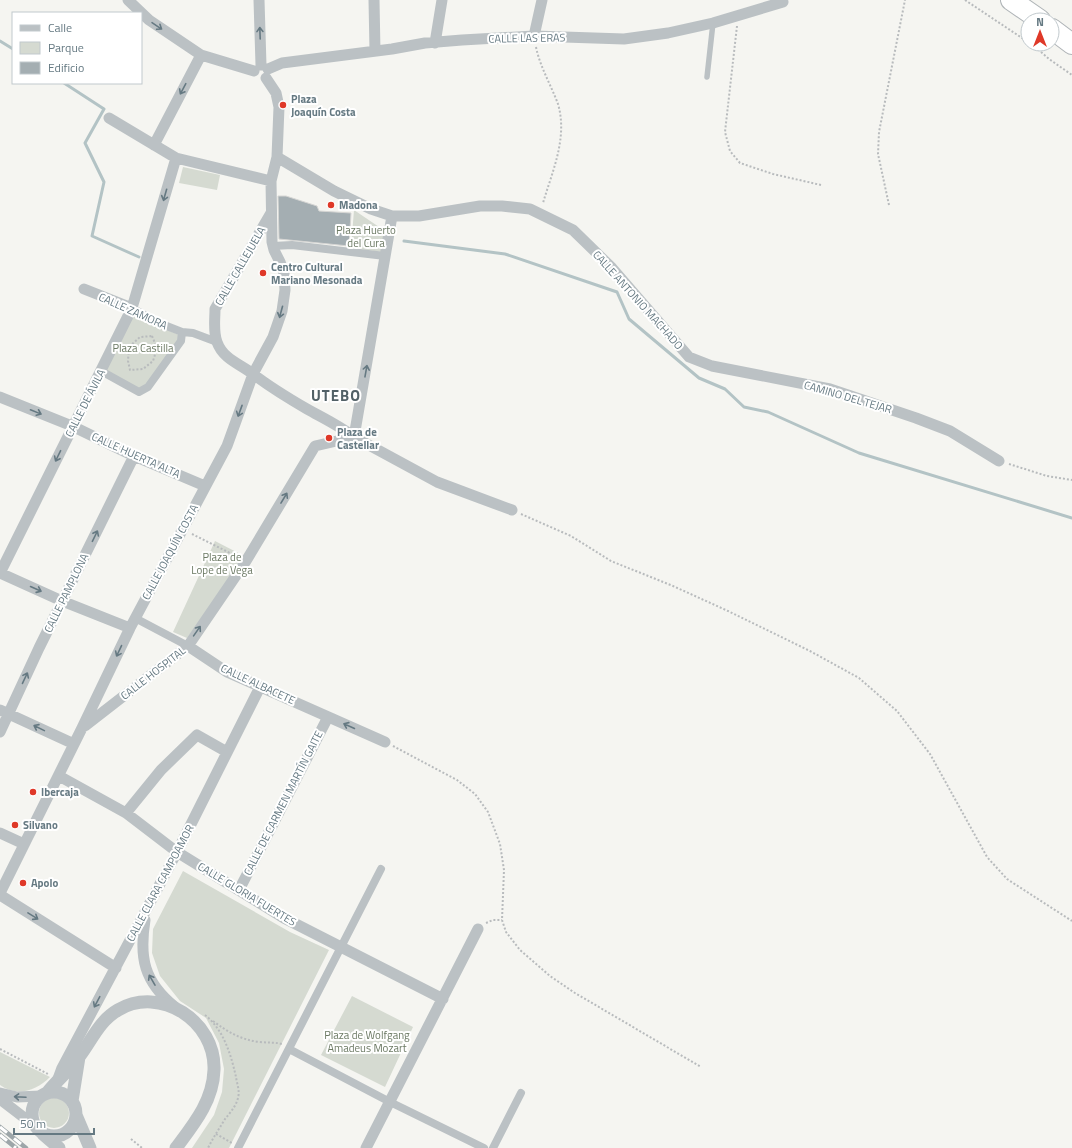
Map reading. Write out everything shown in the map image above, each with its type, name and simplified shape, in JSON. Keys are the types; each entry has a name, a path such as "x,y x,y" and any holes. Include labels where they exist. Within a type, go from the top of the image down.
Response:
{"highway":[{"path":"1010,0 1028,12"},
{"path":"1060,35 1072,44"}],"street":[{"path":"128,0 141,12"},
{"path":"259,0 262,71 274,89 279,104 277,157 271,181 272,246 292,246 385,256"},
{"path":"374,0 375,51"},
{"path":"435,42 442,0"},
{"path":"534,36 542,0"},
{"name":"CALLE LAS ERAS","path":"262,71 282,63 435,42 534,36 624,40 713,24 783,2"},
{"path":"142,13 149,20 202,55 262,71"},
{"path":"154,144 202,55"},
{"path":"109,118 176,158 271,181"},
{"name":"CALLE ANTONIO MACHADO","path":"277,157 334,191 371,209 392,216 419,216 480,206 502,206 530,209 573,230 579,235 612,268 689,356"},
{"name":"CALLE DE ÁVILA","path":"0,573 132,308 176,158"},
{"name":"CALLE CALLEJUELA","path":"216,342 214,324 215,309 271,213"},
{"path":"354,437 392,216"},
{"name":"CALLE JOAQUÍN COSTA","path":"0,894 135,618 227,446 253,374 272,337 282,311 285,290 284,273 272,246"},
{"name":"CALLE ZAMORA","path":"84,289 132,308 159,323 182,332 192,333 216,342"},
{"path":"101,371 139,392 148,387 156,377 181,341 182,332"},
{"path":"216,342 228,358 290,399 344,429 354,437 437,482 512,510"},
{"name":"CAMINO DEL TEJAR","path":"689,356 712,366 830,390 916,418 950,431 999,461"},
{"name":"CALLE HUERTA ALTA","path":"0,397 72,426 134,456 205,486"},
{"name":"CALLE HOSPITAL","path":"82,728 188,646 246,560 316,446 354,437"},
{"name":"CALLE PAMPLONA","path":"0,732 4,711 62,601 134,456"},
{"path":"0,573 62,601 130,628"},
{"name":"CALLE ALBACETE","path":"135,618 188,646 227,672 385,742"},
{"name":"CALLE CLARA CAMPOAMOR","path":"58,1079 62,1068 177,852 260,687"},
{"path":"4,711 74,744"},
{"name":"CALLE DE CARMEN MARTÍN GAITE","path":"238,890 328,717"},
{"path":"126,813 161,770 197,735 227,752"},
{"name":"CALLE GLORIA FUERTES","path":"59,776 126,813 177,852 284,918 443,999"},
{"path":"0,833 24,844"},
{"path":"240,1147 381,869"},
{"path":"0,894 116,968"},
{"path":"146,911 142,946 145,967 150,978 167,1001 194,1020 205,1035 213,1055 214,1071 206,1102 198,1120 176,1148"},
{"path":"366,1148 478,929"},
{"path":"76,1115 71,1129 65,1134 50,1136 39,1130 31,1113 36,1101 44,1095 79,1057 98,1028 117,1010 136,1003 150,1002 161,1003 177,1009"},
{"path":"289,1049 390,1102 484,1148"},
{"path":"79,1057 72,1101 76,1115 90,1148"},
{"path":"0,1093 17,1097 60,1093 72,1101"},
{"path":"493,1148 521,1093"},
{"path":"0,1099 59,1148"}],"lane":[{"path":"707,77 713,24"}],"path":[{"path":"889,205 878,154 879,132 905,0"},
{"path":"965,0 1020,37"},
{"path":"738,16 725,132 730,152 740,163 773,174 821,186"},
{"path":"534,36 541,65 558,106 561,124 561,143 540,214"},
{"path":"1041,52 1072,75"},
{"path":"152,336 157,348 153,361 143,369 130,370 128,361 129,347 140,337 152,336"},
{"path":"999,461 1047,476 1072,480"},
{"path":"512,510 571,536 611,561 673,586 749,621 810,651 859,678 897,711 930,754 988,857 1008,879 1072,921"},
{"path":"182,530 246,560"},
{"path":"385,742 457,780 475,794 488,812 500,844 504,870 502,920 506,932 520,950 550,976 575,993 701,1067"},
{"path":"478,929 488,922 502,920"},
{"path":"204,1014 216,1027 226,1042 239,1090 238,1099 234,1107 208,1148"},
{"path":"208,1018 241,1039 281,1044 289,1049"},
{"path":"216,1134 240,1147"},
{"path":"131,1139 142,1148"}],"green space":[{"path":"183,167 220,175 217,190 179,183"},
{"name":"Plaza Huerto del Cura","path":"354,210 385,231 382,252 351,248"},
{"name":"Plaza Castilla","path":"133,315 179,335 179,340 148,386 140,390 104,369"},
{"name":"Plaza de Lope de Vega","path":"215,541 246,557 187,638 173,632"},
{"path":"183,871 290,932 329,950 229,1148 192,1148 214,1115 222,1092 224,1069 219,1043 206,1018 180,1001 160,976 152,953 153,929"},
{"name":"Plaza de Wolfgang Amadeus Mozart","path":"352,996 413,1027 385,1087 321,1055"},
{"path":"0,1052 50,1077 39,1086 26,1091 13,1091 6,1089 0,1085"},
{"path":"54,1098 64,1103 69,1113 64,1123 54,1128 44,1123 39,1113 44,1103"}],"building":[{"path":"278,196 286,196 317,206 319,211 351,213 349,246 279,239"}],"waterway":[{"path":"0,41 12,48"},
{"path":"66,84 104,109 85,143 104,182 92,236 139,257"},
{"path":"404,241 505,254 617,292 629,319 699,378 725,389 744,407 768,412 859,453 1072,518"}],"railway":[{"path":"0,1127 26,1148"},
{"path":"0,1135 16,1148"}],"place":[{"name":"Plaza Joaquín Costa","path":"283,105"},
{"name":"Madona","path":"331,205"},
{"name":"Centro Cultural Mariano Mesonada","path":"263,273"},
{"name":"Plaza de Castellar","path":"329,438"},
{"name":"Ibercaja","path":"33,792"},
{"name":"Silvano","path":"15,825"},
{"name":"Apolo","path":"23,883"}],"district":[{"name":"UTEBO","path":"336,395"}]}
